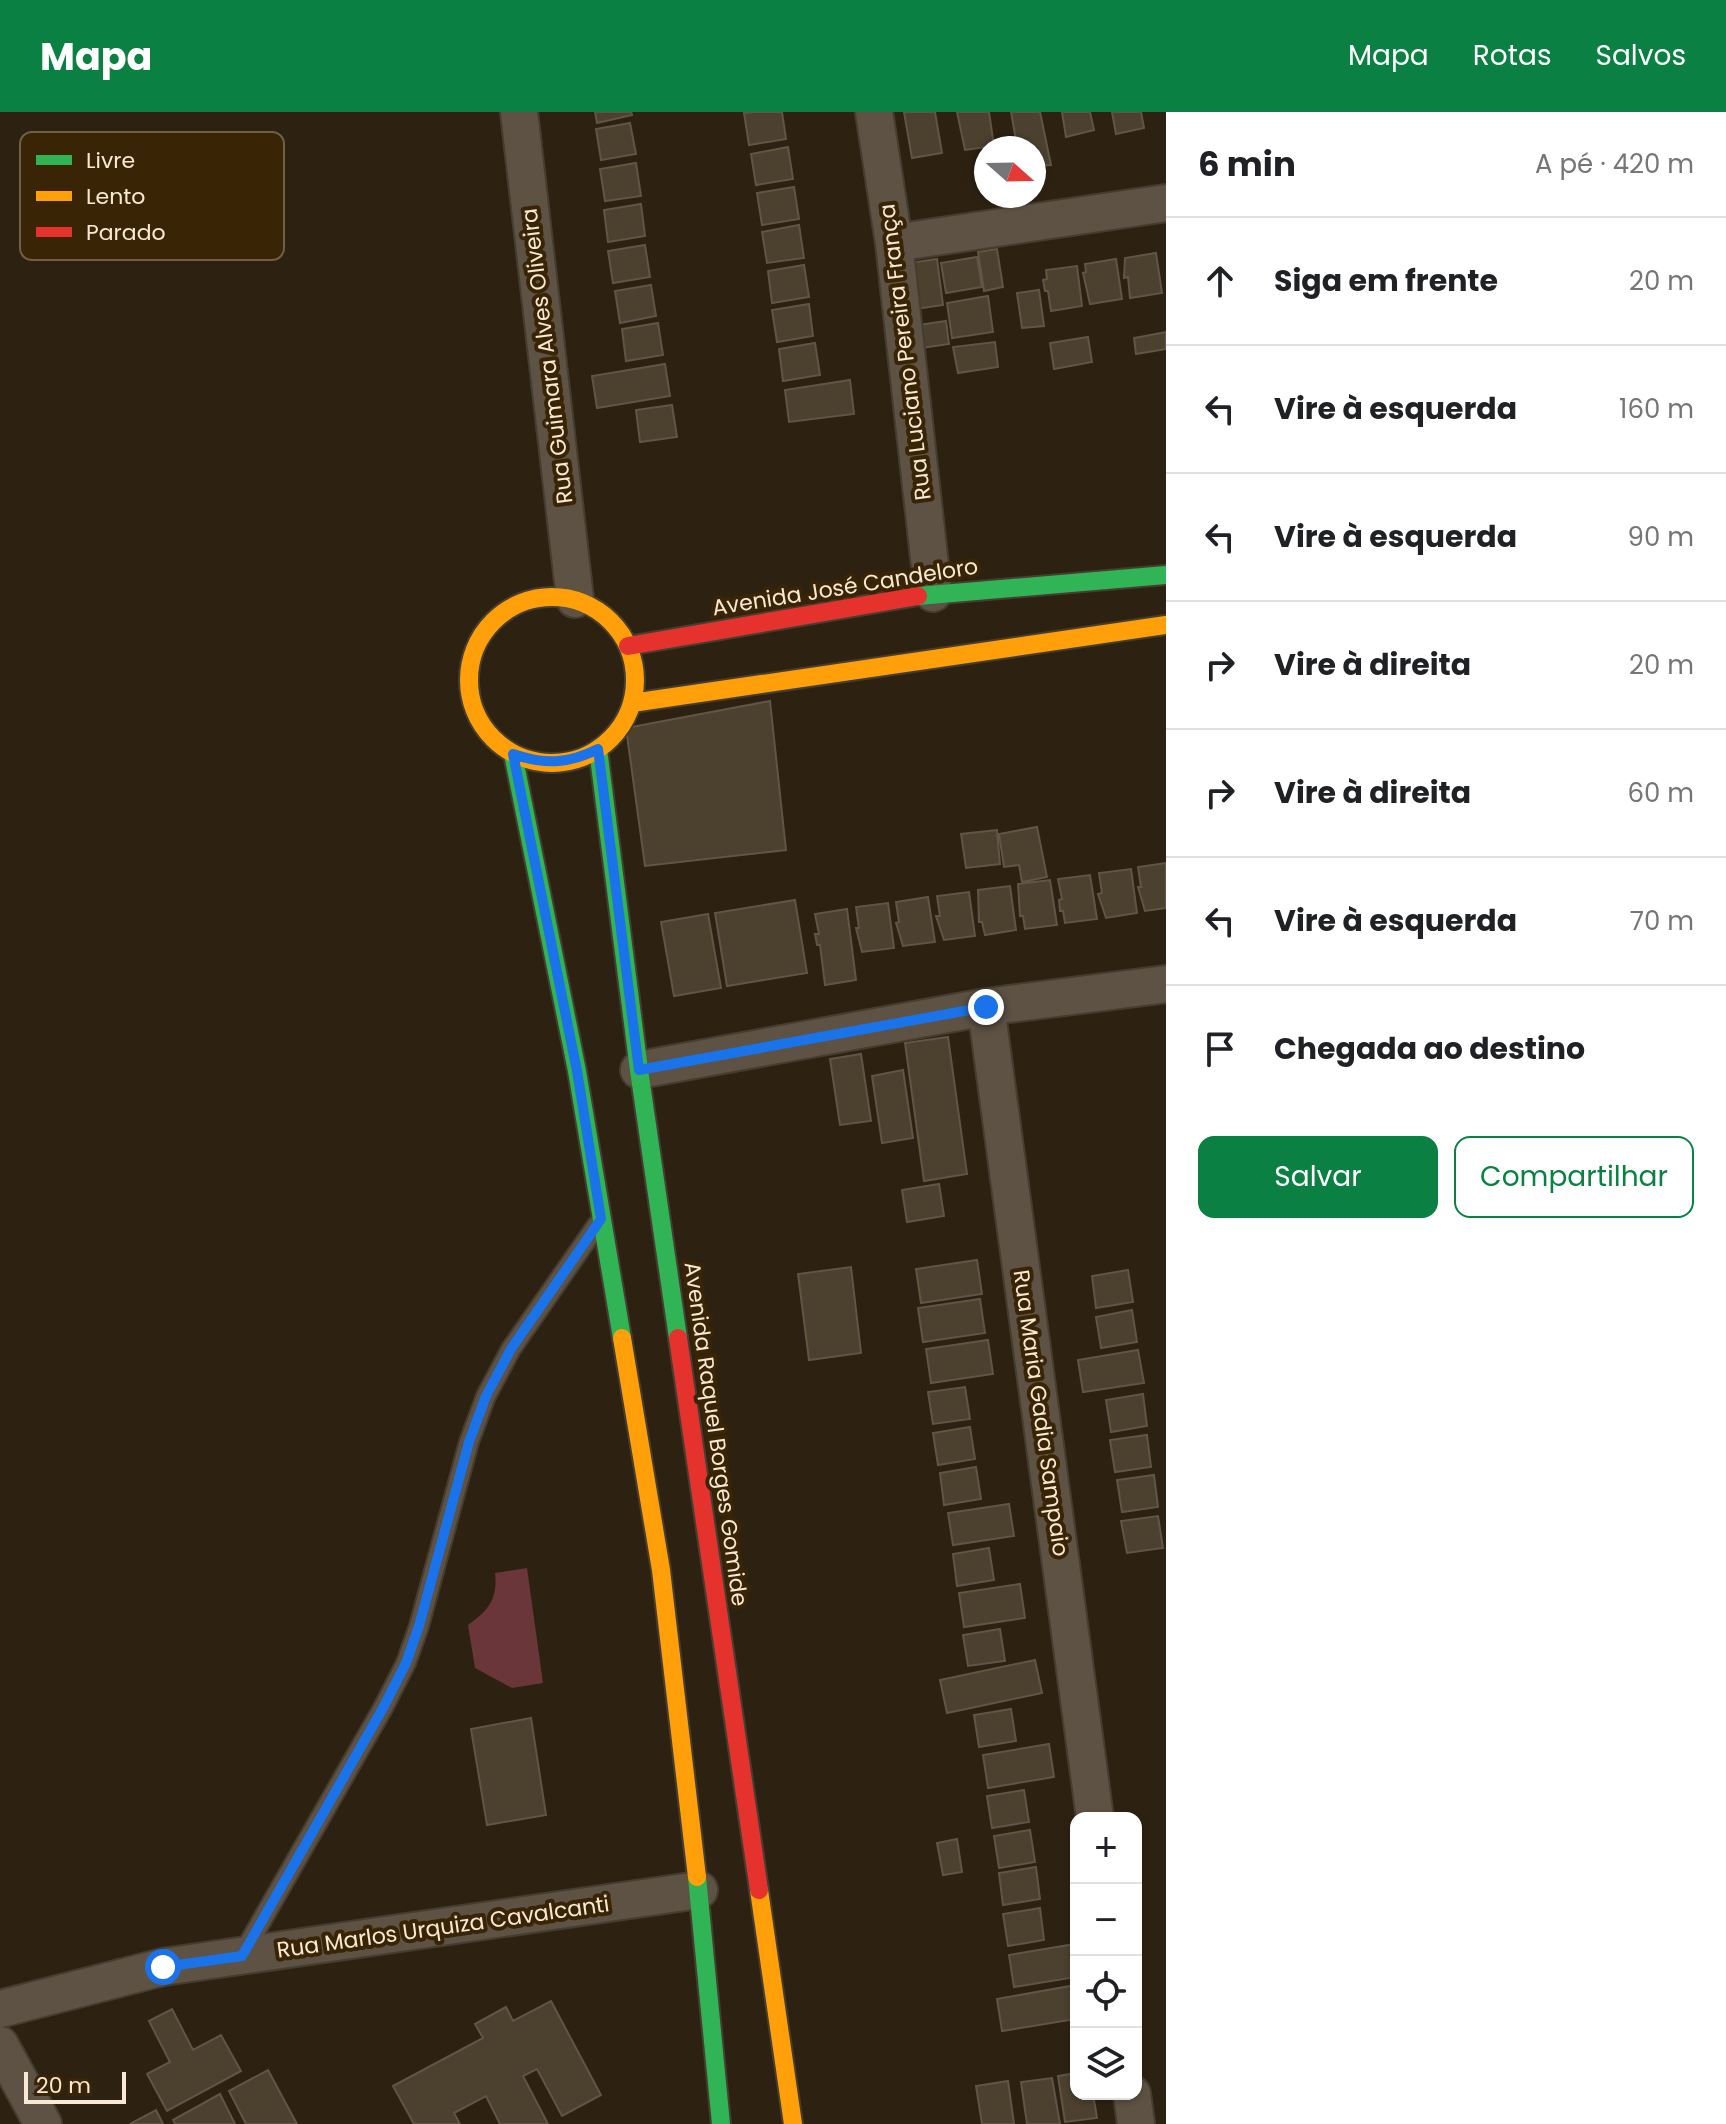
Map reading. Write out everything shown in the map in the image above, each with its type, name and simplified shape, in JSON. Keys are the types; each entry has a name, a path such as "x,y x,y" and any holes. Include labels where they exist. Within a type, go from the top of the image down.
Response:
{"street":[{"name":"Rua Guimara Alves Oliveira","path":"519,112 575,599"},
{"name":"Rua Luciano Pereira França","path":"874,112 894,243 933,593"},
{"path":"894,243 1166,203"},
{"name":"Avenida José Candeloro","path":"628,646 933,593 1166,575"},
{"path":"550,597 575,599 597,609 615,625 628,646 634,664 632,703 619,729 598,749 578,759 556,764 513,754 494,739 479,720 471,697 469,673 476,649 488,628 516,606 550,597"},
{"path":"632,703 1166,625"},
{"name":"Avenida Raquel Borges Gomide","path":"598,749 639,1070 793,2124"},
{"path":"513,754 577,1071 661,1570 699,1890 721,2124"},
{"path":"639,1070 986,1007 1166,984"},
{"name":"Rua Maria Gadia Sampaio","path":"986,1007 1094,1812"},
{"name":"Rua Marlos Urquiza Cavalcanti","path":"0,2009 163,1967 699,1890"},
{"path":"0,2045 43,2124"},
{"path":"1133,2100 1136,2124"}],"lane":[{"path":"242,1956 406,1663 469,1442 486,1396 511,1349 601,1219"}],"shaded area":[{"path":"527,1568 543,1683 512,1688 475,1668 468,1625 490,1604 495,1590 495,1573"}],"building":[{"path":"595,112 631,112 632,115 597,123"},
{"path":"782,112 786,139 749,145 744,113"},
{"path":"904,112 935,112 942,153 912,158"},
{"path":"957,112 989,112 993,136 974,136 974,149 965,150"},
{"path":"1011,112 1040,112 1045,136 1015,136"},
{"path":"1062,112 1090,112 1094,130 1066,137"},
{"path":"1112,112 1141,112 1144,128 1116,134"},
{"path":"630,123 636,154 601,160 596,129"},
{"path":"1046,141 1051,165 1046,165"},
{"path":"788,147 793,179 756,185 751,154"},
{"path":"636,163 641,196 605,201 600,169"},
{"path":"794,187 799,219 762,225 757,193"},
{"path":"641,204 645,236 608,242 604,210"},
{"path":"799,225 804,258 767,263 762,232"},
{"path":"645,245 650,277 613,283 608,251"},
{"path":"997,249 1003,287 984,291 978,252"},
{"path":"1156,253 1162,293 1130,298 1128,277 1124,278 1125,258"},
{"path":"977,257 982,287 946,293 941,263"},
{"path":"937,259 943,305 915,309 909,263"},
{"path":"1116,259 1122,299 1090,304 1083,273 1086,272 1085,264"},
{"path":"804,265 809,297 772,303 768,271"},
{"path":"1077,266 1082,306 1051,311 1043,280 1047,279 1046,270"},
{"path":"651,285 656,316 620,323 615,291"},
{"path":"1039,290 1044,326 1022,328 1017,293"},
{"path":"988,296 993,332 952,338 947,303"},
{"path":"809,304 813,336 777,342 772,310"},
{"path":"946,321 949,344 921,348 918,325"},
{"path":"658,323 663,355 626,361 622,329"},
{"path":"1166,332 1166,349 1136,354 1134,338"},
{"path":"1088,337 1092,362 1054,369 1050,343"},
{"path":"995,342 998,367 958,373 953,347"},
{"path":"815,343 820,375 783,381 779,349"},
{"path":"665,364 670,396 597,408 592,376"},
{"path":"850,380 854,414 789,422 785,390"},
{"path":"672,405 677,437 640,442 636,410"},
{"path":"770,701 786,850 645,866 626,728"},
{"path":"1037,827 1047,877 1022,882 1019,865 1004,867 999,834"},
{"path":"997,830 1000,864 966,868 961,834"},
{"path":"1166,863 1166,908 1145,911 1138,887 1141,887 1138,867"},
{"path":"1131,869 1137,913 1106,918 1098,894 1102,893 1099,873"},
{"path":"1090,875 1097,919 1065,923 1063,911 1060,911 1059,900 1062,899 1058,879"},
{"path":"1050,880 1057,925 1025,929 1023,916 1020,916 1018,884"},
{"path":"1010,886 1016,930 985,935 982,922 979,922 978,890"},
{"path":"969,892 975,936 944,940 936,916 940,916 937,896"},
{"path":"928,897 935,942 903,946 896,923 899,922 896,902"},
{"path":"795,900 807,973 727,986 715,913"},
{"path":"888,903 894,948 862,952 856,928 859,928 856,907"},
{"path":"847,909 856,980 825,985 820,945 817,945 815,934 819,934 815,914"},
{"path":"708,914 721,988 674,996 661,922"},
{"path":"948,1037 967,1174 924,1181 905,1043"},
{"path":"861,1054 871,1121 840,1125 830,1059"},
{"path":"903,1070 913,1138 882,1143 872,1076"},
{"path":"939,1184 944,1216 907,1222 902,1190"},
{"path":"977,1260 982,1294 921,1303 916,1269"},
{"path":"851,1267 861,1353 809,1360 798,1274"},
{"path":"1128,1270 1133,1302 1096,1308 1092,1276"},
{"path":"980,1299 985,1333 923,1342 918,1308"},
{"path":"1132,1310 1137,1342 1101,1348 1096,1317"},
{"path":"988,1340 993,1374 931,1383 926,1349"},
{"path":"1138,1350 1144,1383 1083,1392 1078,1360"},
{"path":"965,1387 970,1419 933,1424 928,1392"},
{"path":"1143,1394 1147,1426 1111,1432 1106,1400"},
{"path":"970,1427 975,1459 938,1465 933,1433"},
{"path":"1147,1435 1151,1467 1115,1472 1110,1440"},
{"path":"976,1467 981,1499 944,1505 940,1473"},
{"path":"1154,1475 1158,1507 1122,1512 1117,1480"},
{"path":"1009,1504 1014,1536 953,1545 948,1513"},
{"path":"1158,1516 1163,1548 1127,1553 1121,1521"},
{"path":"989,1548 994,1580 957,1586 953,1554"},
{"path":"1020,1584 1025,1618 964,1627 959,1593"},
{"path":"1000,1629 1005,1661 968,1666 963,1635"},
{"path":"1035,1660 1042,1693 947,1713 940,1680"},
{"path":"1011,1709 1016,1741 979,1747 974,1715"},
{"path":"531,1718 546,1815 487,1825 471,1729"},
{"path":"1049,1744 1054,1777 988,1788 983,1755"},
{"path":"1024,1790 1029,1822 992,1828 987,1796"},
{"path":"1030,1830 1035,1862 999,1868 994,1836"},
{"path":"957,1839 962,1872 943,1875 937,1843"},
{"path":"1036,1867 1040,1899 1003,1905 999,1873"},
{"path":"1040,1908 1044,1940 1008,1946 1003,1914"},
{"path":"1070,1945 1070,1978 1014,1987 1009,1955"},
{"path":"1070,1986 1070,2020 1002,2031 997,1999"},
{"path":"551,2001 601,2095 562,2116 537,2069 523,2076 548,2124 500,2124 486,2096 454,2113 460,2124 414,2124 393,2086 483,2038 475,2024 506,2007 513,2021"},
{"path":"172,2009 193,2050 221,2035 241,2071 167,2111 147,2074 170,2062 149,2021"},
{"path":"268,2070 297,2124 246,2124 229,2091"},
{"path":"1070,2074 1070,2100 1094,2100 1097,2118 1065,2122 1058,2076"},
{"path":"1052,2078 1060,2124 1027,2124 1021,2082"},
{"path":"1008,2081 1014,2124 982,2124 976,2086"},
{"path":"220,2094 235,2124 175,2124 173,2120"},
{"path":"156,2110 163,2124 130,2124"}],"traffic: fast":[{"path":"918,596 1166,575"},
{"path":"598,749 639,1070 678,1338"},
{"path":"513,754 577,1071 622,1338"},
{"path":"697,1877 721,2124"}],"traffic: slow":[{"path":"552,597 584,604 610,622 628,648 635,680 628,712 610,738 584,756 552,763 520,756 494,738 476,712 469,680 476,648 494,622 520,604 552,597"},
{"path":"632,703 1166,625"},
{"path":"622,1338 661,1570 697,1877"},
{"path":"759,1890 793,2124"}],"traffic: jam":[{"path":"628,646 918,596"},
{"path":"678,1338 759,1890"}],"route":[{"path":"163,1967 242,1956 406,1663 469,1442 486,1396 511,1349 601,1219 577,1071 513,754 556,764 578,759 598,749 639,1070 986,1007"}]}
